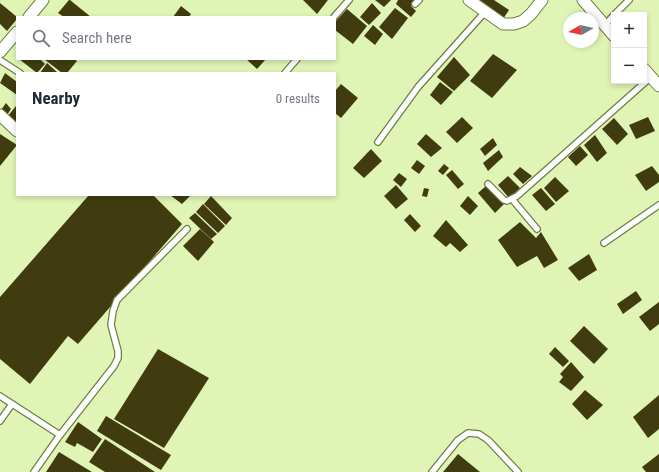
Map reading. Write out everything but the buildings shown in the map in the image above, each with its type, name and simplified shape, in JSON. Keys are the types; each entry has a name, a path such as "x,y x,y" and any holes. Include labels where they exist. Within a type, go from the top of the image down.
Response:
{"street":[{"path":"30,16 43,0"},
{"path":"469,0 503,24 514,24 523,21 531,14 542,0"},
{"path":"583,0 611,33"},
{"path":"0,52 16,33"},
{"path":"0,115 16,130"}],"lane":[{"path":"335,16 350,0"},
{"path":"617,12 629,0"},
{"path":"378,142 418,87 486,12"},
{"path":"604,25 611,18"},
{"path":"0,60 18,72"},
{"path":"286,72 296,60"},
{"path":"488,184 504,200 512,199 517,196 651,77"},
{"path":"512,199 537,229"},
{"path":"604,243 659,204"},
{"path":"34,472 60,435 114,366 118,358 118,351 111,325 113,311 118,300 187,229"},
{"path":"0,396 60,435"},
{"path":"0,421 12,404"},
{"path":"432,472 458,440 468,433 479,434 488,440 518,472"}]}
